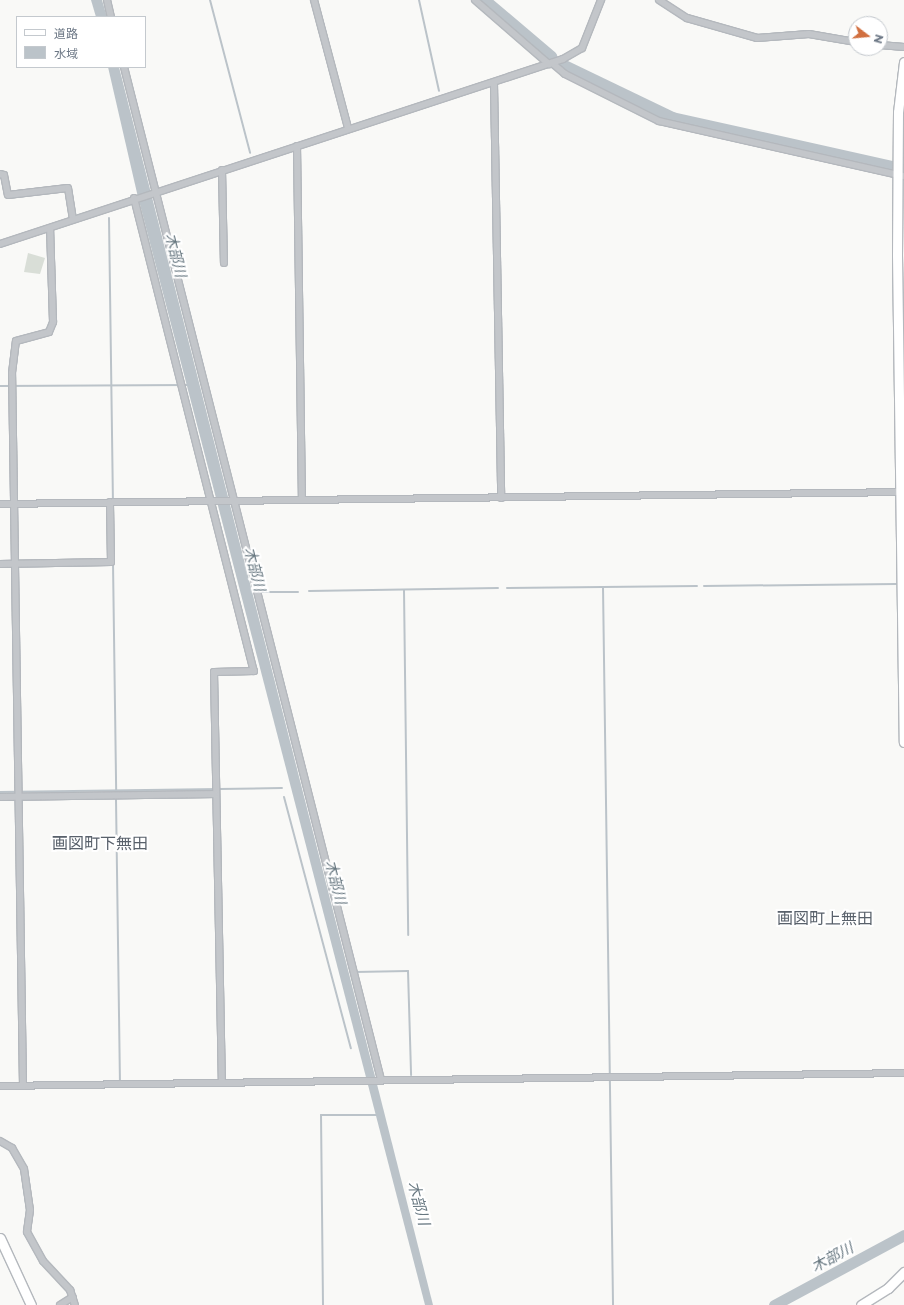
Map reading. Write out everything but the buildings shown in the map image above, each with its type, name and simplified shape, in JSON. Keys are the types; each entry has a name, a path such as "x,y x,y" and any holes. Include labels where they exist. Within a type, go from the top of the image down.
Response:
{"main road":[{"path":"904,62 899,172 904,742"},
{"path":"0,1238 31,1305"},
{"path":"861,1305 904,1272"}],"street":[{"path":"107,0 111,16"},
{"path":"314,0 348,128"},
{"path":"475,0 565,74 659,121 899,172"},
{"path":"0,244 50,229 73,218 297,146 348,128 494,84 551,63 582,48 601,0"},
{"path":"659,0 687,18 757,38 809,34 848,41"},
{"path":"888,46 904,47"},
{"path":"124,68 379,1080"},
{"path":"494,84 501,498"},
{"path":"297,146 302,499"},
{"path":"222,170 224,263"},
{"path":"0,174 4,175 8,195 68,188 73,218"},
{"path":"134,198 254,670 214,672 215,794 222,1082"},
{"path":"23,1086 12,504 12,386 16,341 49,332 53,322 50,229"},
{"path":"0,504 902,492"},
{"path":"0,564 111,562 110,502"},
{"path":"0,797 215,794"},
{"path":"0,1086 904,1073"},
{"path":"0,1141 12,1148 24,1169 30,1210 27,1232 43,1261 73,1297 75,1305"},
{"path":"60,1305 73,1297"}],"shaded area":[{"path":"28,253 45,258 40,274 24,272"}],"water":[{"path":"91,0 102,0 107,16 96,16"},
{"path":"108,68 119,68 433,1305 425,1305 137,193"}],"waterway":[{"path":"210,0 250,153"},
{"path":"419,0 439,91"},
{"path":"485,0 551,56"},
{"path":"564,65 672,117 904,169"},
{"path":"109,218 113,502"},
{"path":"0,386 189,385"},
{"path":"113,563 116,791"},
{"path":"704,586 896,584"},
{"path":"507,588 697,586"},
{"path":"603,587 613,1305"},
{"path":"309,591 498,588"},
{"path":"404,590 408,935"},
{"path":"259,592 298,592"},
{"path":"0,792 282,788"},
{"path":"284,797 351,1048"},
{"path":"116,799 120,1082"},
{"path":"355,972 408,971 411,1075"},
{"path":"323,1305 321,1115 377,1115"},
{"name":"木部川","path":"774,1305 904,1235"}],"district":[{"name":"画図町下無田","path":"100,844"},
{"name":"画図町上無田","path":"825,919"}]}
